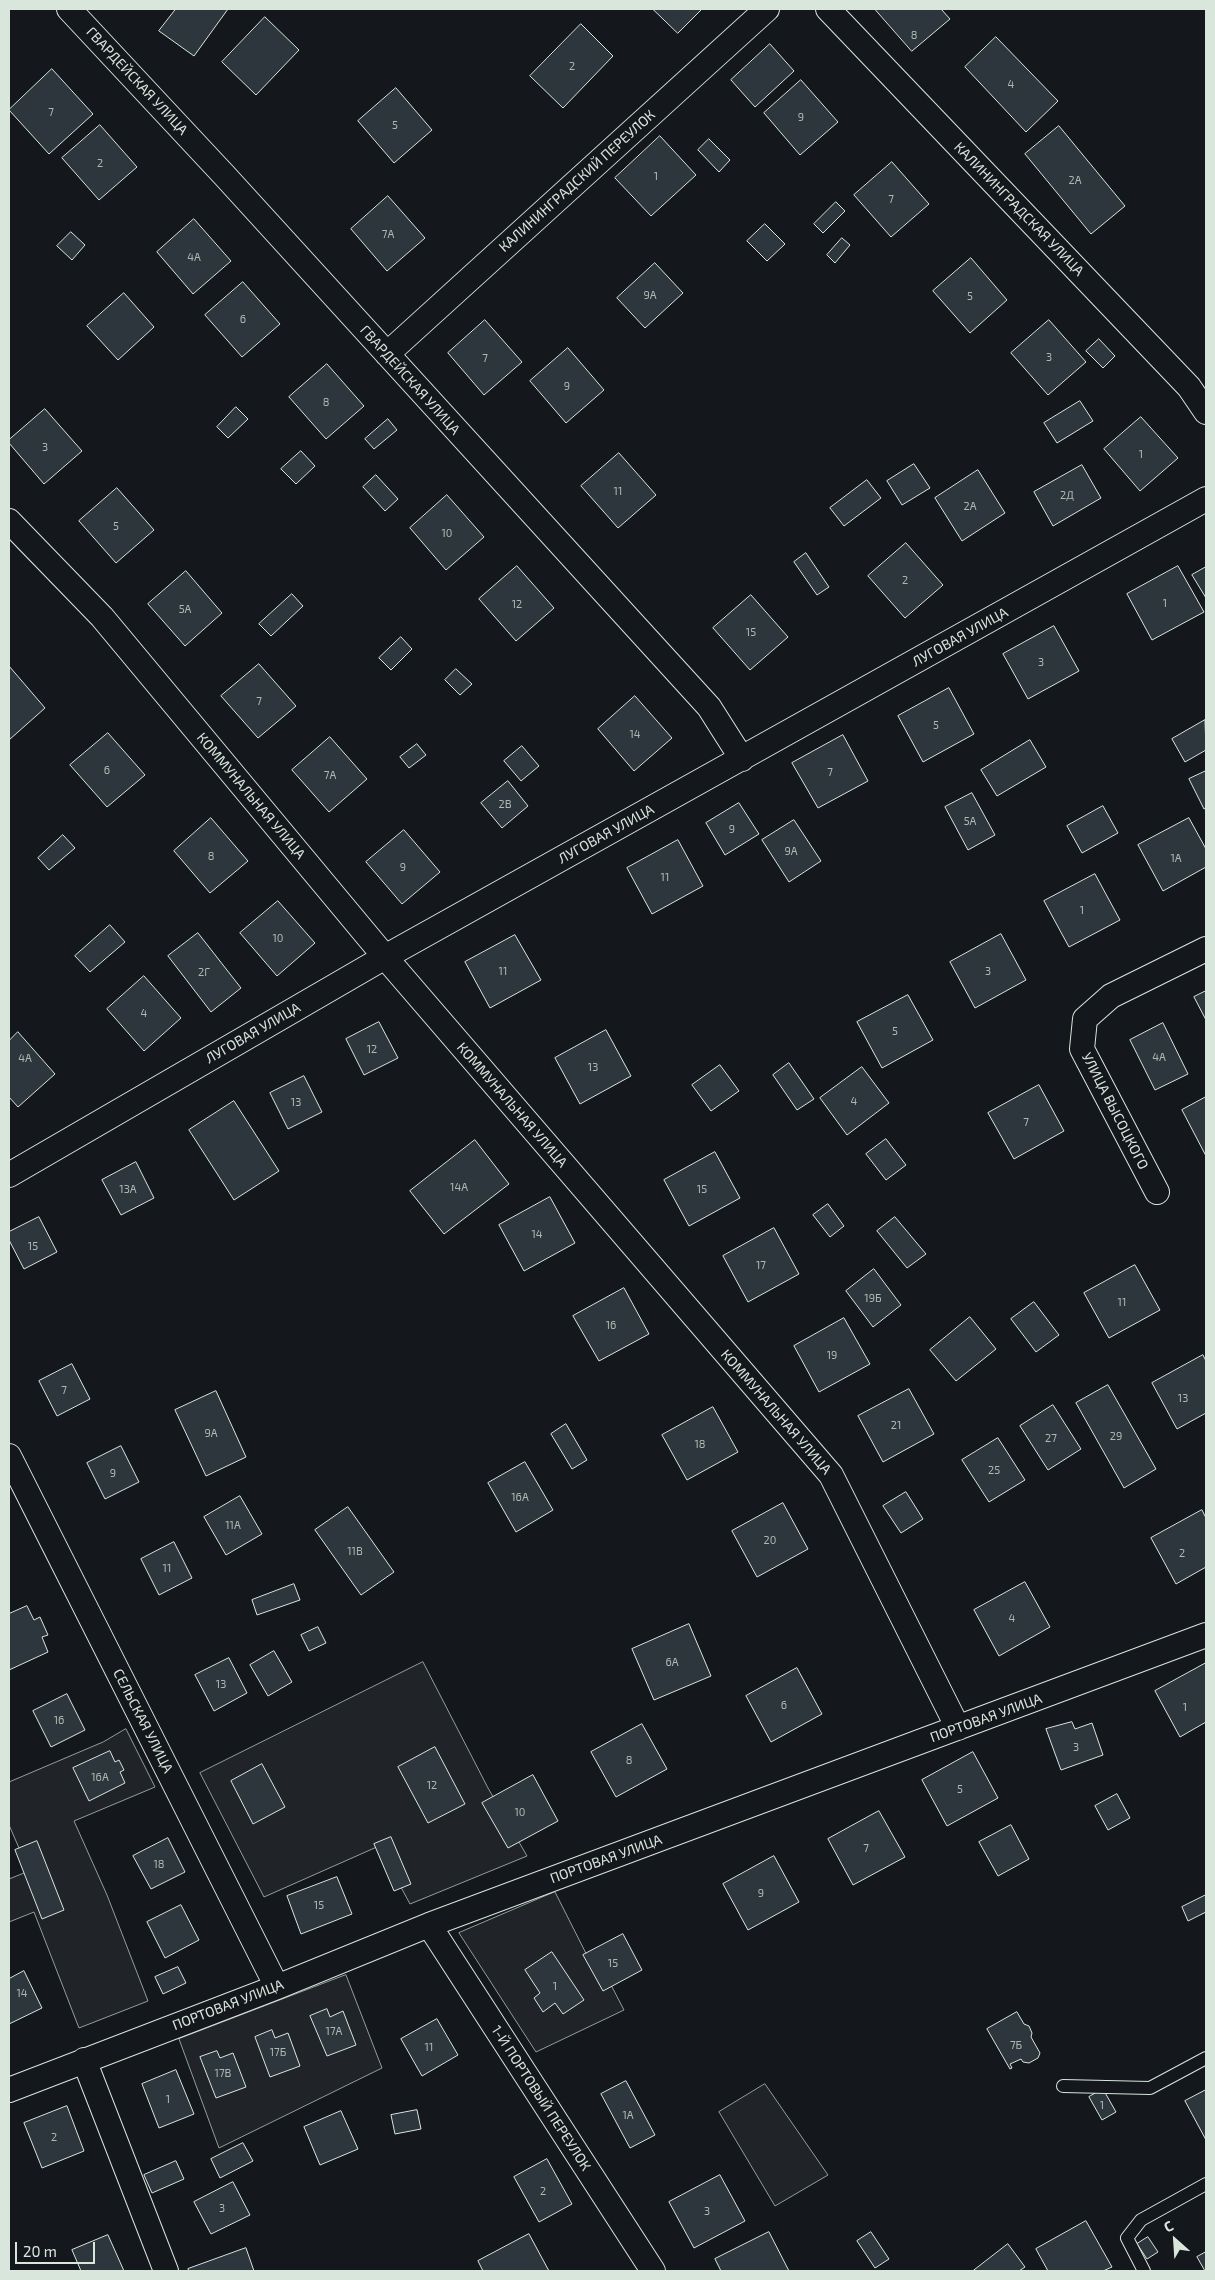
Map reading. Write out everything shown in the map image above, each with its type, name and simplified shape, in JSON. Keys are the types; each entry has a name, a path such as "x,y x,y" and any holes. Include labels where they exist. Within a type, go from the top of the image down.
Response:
{"street":[{"name":"ГВАРДЕЙСКАЯ УЛИЦА","path":"69,9 226,176 709,707 742,758"},
{"name":"КАЛИНИНГРАДСКИЙ ПЕРЕУЛОК","path":"387,354 767,9"},
{"name":"КАЛИНИНГРАДСКАЯ УЛИЦА","path":"828,9 1189,387 1206,412"},
{"name":"ЛУГОВАЯ УЛИЦА","path":"9,1175 385,957 1206,499"},
{"name":"КОММУНАЛЬНАЯ УЛИЦА","path":"9,520 102,617 385,957 831,1475 958,1728"},
{"name":"УЛИЦА ВЫСОЦКОГО","path":"1158,1192 1082,1049 1085,1019 1111,996 1206,949"},
{"name":"СЕЛЬСКАЯ УЛИЦА","path":"9,1456 277,1987"},
{"name":"ПОРТОВАЯ УЛИЦА","path":"9,2090 277,1987 429,1925 1206,1635"},
{"name":"1-Й ПОРТОВЫЙ ПЕРЕУЛОК","path":"429,1925 653,2271"},
{"path":"84,2060 166,2271"}],"lane":[{"path":"1063,2086 1150,2088 1206,2058"},
{"path":"1144,2271 1127,2238 1141,2220 1206,2184"}],"shaded area":[{"path":"423,1662 488,1788 527,1856 410,1904 379,1846 264,1897 200,1773"},
{"path":"126,1729 155,1787 74,1821 107,1895 148,2001 79,2028 34,1912 9,1922 9,1879 29,1871 9,1825 9,1782 103,1742"},
{"path":"555,1892 604,1989 611,1985 624,2010 536,2052 459,1933"},
{"path":"346,1975 382,2068 219,2148 179,2039"},
{"path":"765,2084 828,2175 775,2206 719,2112"}],"building":[{"path":"176,9 228,9 194,56 159,31"},
{"path":"653,9 702,9 678,33"},
{"path":"875,9 941,9 950,19 912,51"},
{"path":"265,17 299,50 256,95 222,62"},
{"path":"581,24 613,56 563,108 530,76"},
{"path":"996,37 1058,101 1026,132 965,67"},
{"path":"770,44 794,71 755,107 731,80"},
{"path":"52,69 93,114 49,154 9,110"},
{"path":"801,80 838,122 800,155 764,113"},
{"path":"396,88 432,130 394,163 358,121"},
{"path":"100,125 137,167 99,200 62,158"},
{"path":"1059,126 1125,206 1091,234 1025,154"},
{"path":"660,136 696,175 651,216 615,178"},
{"path":"709,139 730,160 719,172 698,150"},
{"path":"892,162 929,204 891,237 854,195"},
{"path":"388,196 425,238 387,271 351,229"},
{"path":"836,202 845,211 823,233 814,224"},
{"path":"194,219 231,261 193,294 157,252"},
{"path":"765,224 785,244 767,261 747,241"},
{"path":"71,232 85,245 72,260 57,246"},
{"path":"842,238 850,245 835,263 827,255"},
{"path":"971,258 1007,300 970,333 933,291"},
{"path":"655,263 683,293 645,328 617,298"},
{"path":"243,282 280,324 242,357 205,315"},
{"path":"124,293 154,327 118,360 87,326"},
{"path":"485,320 522,362 484,395 448,353"},
{"path":"1049,320 1086,362 1048,395 1011,353"},
{"path":"1099,339 1115,356 1103,368 1086,351"},
{"path":"568,348 604,390 566,423 530,381"},
{"path":"327,364 364,406 326,439 289,397"},
{"path":"1080,401 1093,421 1057,443 1044,423"},
{"path":"236,407 248,419 228,438 217,427"},
{"path":"45,409 82,451 44,484 9,443 9,440"},
{"path":"1141,417 1178,458 1140,491 1104,449"},
{"path":"388,419 397,430 374,449 365,439"},
{"path":"301,451 315,466 296,484 281,469"},
{"path":"619,453 656,495 618,528 581,486"},
{"path":"914,464 930,488 902,505 887,481"},
{"path":"1082,465 1101,498 1053,526 1034,492"},
{"path":"978,470 1005,513 962,541 935,498"},
{"path":"376,475 398,499 385,511 363,487"},
{"path":"867,480 881,498 844,526 830,508"},
{"path":"117,488 154,530 116,563 79,521"},
{"path":"447,495 484,537 446,570 410,528"},
{"path":"906,543 943,585 905,618 868,576"},
{"path":"806,553 829,587 817,595 794,562"},
{"path":"517,566 554,608 516,641 479,599"},
{"path":"1178,566 1204,612 1152,640 1127,594"},
{"path":"1206,567 1206,598 1192,575"},
{"path":"186,571 222,613 185,646 148,604"},
{"path":"292,594 303,606 271,636 259,624"},
{"path":"751,595 788,637 750,670 713,628"},
{"path":"1054,626 1079,671 1028,699 1003,654"},
{"path":"401,637 412,649 391,670 379,658"},
{"path":"259,664 296,706 258,738 221,696"},
{"path":"9,666 45,708 9,740"},
{"path":"456,669 472,684 460,695 445,680"},
{"path":"949,688 974,734 923,762 898,716"},
{"path":"635,696 672,738 634,771 598,729"},
{"path":"1205,720 1206,750 1185,762 1172,739"},
{"path":"108,733 145,775 107,807 70,765"},
{"path":"843,735 868,781 818,808 792,763"},
{"path":"330,737 367,779 329,812 292,770"},
{"path":"1030,740 1046,767 997,796 981,770"},
{"path":"417,744 426,755 409,768 400,757"},
{"path":"522,746 539,766 521,781 504,761"},
{"path":"1206,771 1206,808 1204,809 1189,779"},
{"path":"508,781 528,806 502,828 481,803"},
{"path":"972,793 995,835 968,850 945,807"},
{"path":"739,803 759,834 725,855 706,823"},
{"path":"1103,806 1118,833 1082,853 1067,826"},
{"path":"211,818 248,861 210,893 174,851"},
{"path":"1189,818 1206,849 1206,867 1163,891 1138,845"},
{"path":"794,820 821,861 789,882 762,840"},
{"path":"404,830 440,872 402,904 366,862"},
{"path":"63,835 75,848 49,870 38,858"},
{"path":"678,840 703,886 652,914 627,868"},
{"path":"1095,874 1120,920 1069,947 1044,901"},
{"path":"278,901 315,943 277,976 240,933"},
{"path":"110,925 125,942 90,972 75,956"},
{"path":"198,933 241,988 211,1012 168,956"},
{"path":"1001,934 1026,980 975,1008 950,962"},
{"path":"515,935 541,980 490,1008 465,962"},
{"path":"144,976 181,1018 144,1051 107,1009"},
{"path":"1206,991 1206,1020 1194,997"},
{"path":"908,995 933,1040 882,1068 857,1022"},
{"path":"379,1022 398,1058 364,1075 346,1039"},
{"path":"1163,1023 1188,1074 1155,1090 1130,1040"},
{"path":"606,1030 631,1076 580,1104 555,1058"},
{"path":"18,1032 55,1074 18,1107 9,1097 9,1041"},
{"path":"789,1063 814,1099 797,1110 773,1075"},
{"path":"720,1065 739,1091 711,1111 692,1085"},
{"path":"862,1067 889,1103 847,1135 820,1098"},
{"path":"304,1076 322,1112 288,1129 270,1093"},
{"path":"1039,1085 1064,1131 1014,1159 988,1113"},
{"path":"1206,1097 1206,1156 1182,1110"},
{"path":"234,1101 279,1171 234,1200 189,1130"},
{"path":"886,1139 906,1165 886,1180 866,1154"},
{"path":"475,1140 509,1184 444,1234 410,1191"},
{"path":"715,1152 740,1198 689,1226 664,1180"},
{"path":"136,1162 154,1198 121,1215 102,1180"},
{"path":"550,1197 575,1243 524,1271 499,1225"},
{"path":"828,1204 844,1226 830,1237 813,1215"},
{"path":"39,1217 57,1252 24,1269 9,1240 9,1232"},
{"path":"895,1217 926,1254 907,1268 877,1231"},
{"path":"774,1228 799,1274 748,1302 723,1256"},
{"path":"1135,1265 1160,1310 1109,1338 1084,1293"},
{"path":"874,1269 901,1305 873,1327 846,1291"},
{"path":"624,1288 649,1334 599,1361 573,1316"},
{"path":"1034,1302 1059,1335 1036,1352 1011,1319"},
{"path":"970,1317 996,1349 956,1381 930,1350"},
{"path":"844,1318 870,1364 819,1392 794,1346"},
{"path":"1203,1355 1206,1361 1206,1413 1177,1429 1152,1383"},
{"path":"72,1364 90,1399 57,1416 39,1381"},
{"path":"1108,1385 1156,1469 1124,1488 1076,1403"},
{"path":"909,1389 934,1434 883,1462 858,1416"},
{"path":"216,1391 246,1457 206,1476 175,1410"},
{"path":"1053,1405 1081,1449 1048,1470 1020,1426"},
{"path":"713,1407 738,1452 687,1480 662,1435"},
{"path":"566,1424 587,1460 572,1469 551,1434"},
{"path":"998,1438 1025,1480 989,1502 962,1460"},
{"path":"121,1446 139,1482 105,1499 87,1463"},
{"path":"525,1462 553,1510 516,1532 488,1483"},
{"path":"906,1492 923,1519 901,1533 883,1506"},
{"path":"240,1496 262,1534 226,1555 204,1517"},
{"path":"783,1503 808,1549 757,1577 732,1531"},
{"path":"348,1507 394,1572 361,1595 315,1530"},
{"path":"1202,1510 1206,1518 1206,1567 1176,1584 1151,1538"},
{"path":"174,1542 192,1578 159,1595 141,1559"},
{"path":"1025,1582 1050,1627 999,1656 974,1610"},
{"path":"294,1584 300,1600 257,1615 252,1600"},
{"path":"27,1606 34,1620 40,1617 48,1635 42,1637 48,1652 9,1670 9,1614"},
{"path":"689,1624 711,1676 654,1700 632,1649"},
{"path":"318,1627 326,1643 309,1651 301,1635"},
{"path":"274,1651 292,1682 268,1696 250,1665"},
{"path":"229,1658 247,1693 214,1711 195,1675"},
{"path":"1206,1663 1206,1722 1180,1737 1155,1691"},
{"path":"797,1668 822,1714 771,1742 746,1696"},
{"path":"67,1694 85,1730 51,1747 33,1711"},
{"path":"1072,1722 1075,1729 1092,1723 1103,1755 1061,1770 1046,1729"},
{"path":"642,1724 667,1769 616,1797 591,1752"},
{"path":"435,1747 465,1804 428,1823 398,1767"},
{"path":"110,1751 115,1762 119,1760 124,1770 120,1772 125,1783 89,1801 73,1768"},
{"path":"973,1752 998,1798 947,1826 922,1780"},
{"path":"262,1764 285,1807 253,1824 231,1781"},
{"path":"533,1775 558,1821 508,1848 482,1803"},
{"path":"1117,1794 1130,1818 1108,1830 1095,1806"},
{"path":"879,1811 905,1857 853,1885 828,1839"},
{"path":"1011,1825 1029,1859 998,1876 979,1842"},
{"path":"391,1837 411,1884 394,1891 374,1844"},
{"path":"168,1838 185,1872 151,1889 133,1856"},
{"path":"37,1841 64,1910 42,1919 15,1850"},
{"path":"774,1856 799,1902 748,1930 723,1884"},
{"path":"337,1877 352,1914 301,1934 287,1896"},
{"path":"1206,1895 1206,1912 1188,1921 1182,1907"},
{"path":"181,1905 199,1940 165,1958 147,1922"},
{"path":"623,1934 642,1970 603,1991 583,1955"},
{"path":"552,1952 584,2000 563,2014 555,2003 543,2012 534,1998 540,1993 525,1970"},
{"path":"178,1967 186,1983 163,1994 155,1977"},
{"path":"24,1971 42,2008 9,2024 9,1979"},
{"path":"327,2009 330,2017 343,2011 356,2045 327,2056 310,2016"},
{"path":"1017,2012 1024,2024 1029,2026 1032,2033 1031,2037 1040,2053 1038,2058 1029,2063 1023,2062 1021,2059 1010,2064 1012,2068 1010,2069 987,2029"},
{"path":"437,2019 458,2055 422,2076 401,2039"},
{"path":"272,2030 275,2038 288,2033 300,2066 270,2077 255,2037"},
{"path":"217,2051 220,2058 233,2053 246,2087 216,2098 200,2057"},
{"path":"176,2070 194,2114 159,2128 142,2084"},
{"path":"626,2081 655,2135 630,2148 601,2094"},
{"path":"1103,2089 1116,2112 1102,2120 1089,2097"},
{"path":"1206,2090 1206,2140 1185,2101"},
{"path":"67,2106 84,2151 42,2168 24,2123"},
{"path":"417,2110 421,2129 395,2134 391,2115"},
{"path":"341,2111 358,2149 320,2165 304,2127"},
{"path":"243,2143 253,2161 220,2178 211,2159"},
{"path":"547,2159 572,2204 539,2222 514,2177"},
{"path":"176,2161 184,2179 152,2193 144,2175"},
{"path":"720,2175 745,2221 694,2248 669,2202"},
{"path":"233,2182 250,2215 211,2234 194,2202"},
{"path":"1086,2221 1112,2267 1103,2271 1048,2271 1036,2249"},
{"path":"769,2232 789,2271 721,2271 715,2259"},
{"path":"871,2232 889,2259 875,2268 857,2241"},
{"path":"529,2234 549,2271 483,2271 478,2261"},
{"path":"108,2235 124,2271 81,2271 72,2250"},
{"path":"1148,2237 1158,2252 1147,2259 1137,2244"},
{"path":"1008,2244 1025,2267 1019,2271 973,2271"},
{"path":"246,2248 254,2271 189,2271 188,2269"},
{"path":"1206,2252 1206,2271 1205,2271 1197,2257"}]}
